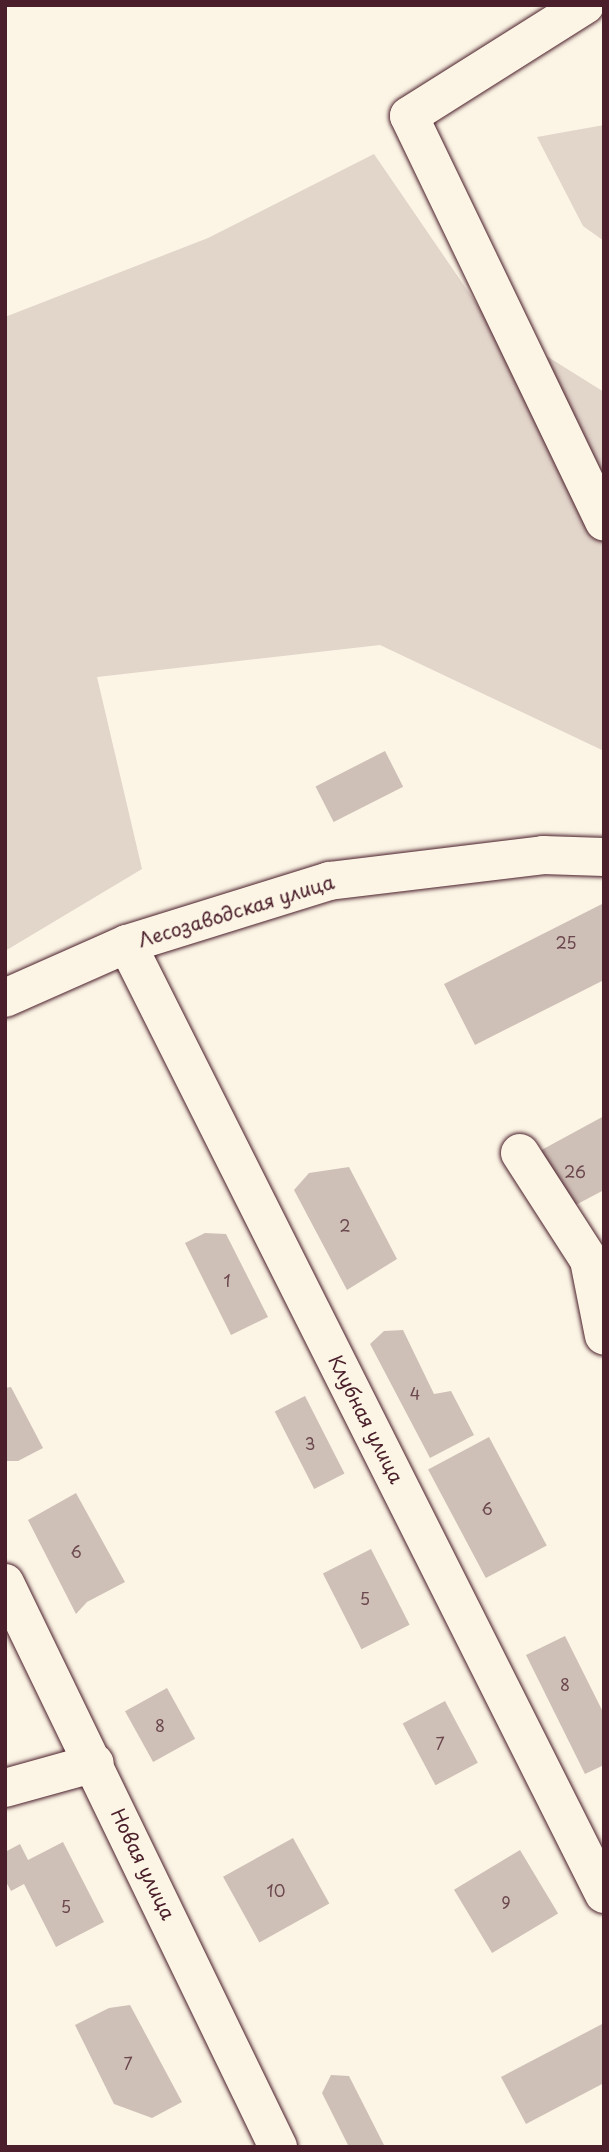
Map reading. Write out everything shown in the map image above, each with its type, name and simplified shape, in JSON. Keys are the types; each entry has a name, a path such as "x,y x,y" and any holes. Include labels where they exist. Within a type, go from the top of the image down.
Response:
{"street":[{"path":"585,5 409,116 604,522"},
{"name":"Лесозаводская улица","path":"5,999 127,944 329,881 543,855 604,857"},
{"name":"Клубная улица","path":"127,944 604,1894"},
{"path":"520,1153 597,1256 604,1336"},
{"name":"Новая улица","path":"5,1583 95,1763 278,2147"},
{"path":"5,1788 95,1763"}],"shaded area":[{"path":"604,125 604,241 583,226 537,137"},
{"path":"374,154 487,319 604,392 604,751 380,645 97,677 142,869 5,951 5,317 208,238"}],"building":[{"path":"385,751 403,787 334,822 316,786"},
{"path":"604,903 604,980 475,1045 444,984"},
{"path":"604,1116 604,1190 568,1209 536,1153"},
{"path":"349,1167 397,1259 347,1290 294,1190 309,1173"},
{"path":"205,1233 226,1234 268,1317 231,1335 185,1243"},
{"path":"403,1330 434,1394 451,1391 474,1435 430,1458 370,1344 384,1331"},
{"path":"11,1387 43,1448 18,1461 5,1461 5,1388"},
{"path":"305,1396 344,1474 314,1489 275,1411"},
{"path":"489,1437 547,1546 486,1578 428,1469"},
{"path":"76,1493 125,1582 87,1602 76,1614 28,1520"},
{"path":"371,1549 410,1625 361,1649 323,1574"},
{"path":"565,1636 604,1714 604,1765 585,1774 526,1655"},
{"path":"167,1688 195,1739 153,1762 125,1711"},
{"path":"445,1701 478,1763 435,1785 403,1724"},
{"path":"293,1838 329,1904 259,1942 223,1877"},
{"path":"63,1842 104,1922 56,1947 24,1884 11,1891 5,1880 5,1852 20,1844 28,1860"},
{"path":"520,1850 558,1913 492,1953 454,1890"},
{"path":"130,2005 182,2102 152,2118 114,2104 75,2025 109,2008"},
{"path":"604,2023 604,2083 526,2124 501,2077"},
{"path":"331,2075 349,2076 385,2147 349,2147 322,2093"}]}
